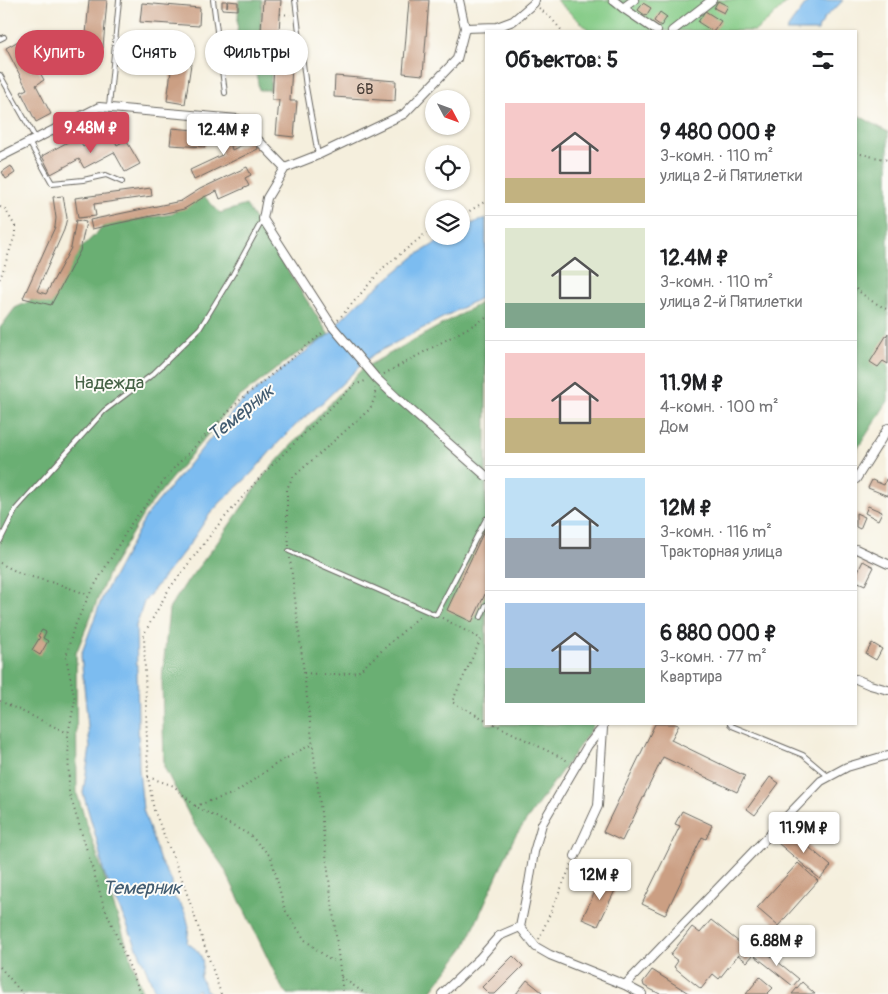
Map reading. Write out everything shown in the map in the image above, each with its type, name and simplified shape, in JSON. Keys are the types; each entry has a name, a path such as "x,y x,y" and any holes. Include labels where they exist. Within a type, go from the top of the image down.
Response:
{"street":[{"path":"459,0 465,28 457,59 404,114 285,168 267,198 263,219 333,326 376,378 485,475"},
{"path":"613,0 656,30"},
{"path":"623,8 634,0"},
{"path":"673,30 712,0"},
{"path":"465,28 497,27 513,21 534,2"},
{"path":"0,157 99,107 238,119 285,168"},
{"path":"857,478 885,441 888,428"},
{"path":"857,549 888,564"},
{"path":"857,679 888,690"},
{"path":"520,927 530,883 534,852 542,824 588,745 604,726"},
{"path":"575,856 598,806 604,726"},
{"path":"625,985 821,781 847,766 888,755"},
{"path":"520,927 536,947 550,955 625,985 642,994"},
{"path":"442,994 479,959 499,936 520,927"}],"lane":[{"path":"109,108 119,0"},
{"path":"213,0 225,92"},
{"path":"295,0 299,30"},
{"path":"306,75 318,154"},
{"path":"0,76 33,140 52,183 83,180 106,175 122,182"},
{"path":"0,541 16,509 104,411 153,374 200,328 233,274 263,219"},
{"path":"289,551 436,615 485,521"},
{"path":"481,617 485,607"},
{"path":"731,725 803,755 829,777"}],"path":[{"path":"534,2 561,30"},
{"path":"280,14 297,15"},
{"path":"857,153 888,160"},
{"path":"470,211 485,202"},
{"path":"0,207 5,209 15,226 15,235 0,279"},
{"path":"141,994 104,906 69,792 68,734 75,700 66,656 73,630 90,595 131,524 173,469 239,401 333,326 383,268 425,234"},
{"path":"857,290 888,310"},
{"path":"221,994 183,882 154,810 148,777 144,634 169,589 219,524 263,474 354,384 376,378 485,319"},
{"path":"343,994 289,551 287,489 292,478 370,409 375,397 376,378"},
{"path":"0,564 21,574 90,595"},
{"path":"304,673 335,675 358,672 426,610"},
{"path":"436,615 481,639 452,702 485,719"},
{"path":"0,701 68,734"},
{"path":"496,725 576,766"},
{"path":"195,806 235,793 276,764 313,744"},
{"path":"148,777 174,786 195,806 250,835 271,857 285,910 305,940 330,960 338,961"},
{"path":"536,947 575,856"},
{"path":"0,968 24,994"},
{"path":"340,976 366,994"}],"green space":[{"path":"239,0 262,0 260,30 237,30"},
{"path":"556,0 789,0 756,30 589,30"},
{"path":"256,75 271,75 270,90 259,90"},
{"path":"857,115 888,132 888,401 857,449"},
{"name":"Надежда","path":"201,193 220,213 246,205 329,335 292,357 237,399 166,485 144,513 108,574 76,653 77,794 143,994 0,994 0,328 15,308 52,291 76,253 105,225 172,214"},
{"path":"485,301 485,725 593,725 514,838 465,947 429,994 288,994 282,988 224,868 195,826 164,767 162,680 169,609 265,474 362,369"}],"water":[{"path":"809,0 843,0 825,17 818,30 787,30"},
{"name":"Темерник","path":"485,218 485,296 374,354 359,367 297,424 250,475 209,515 189,545 144,602 136,626 139,769 143,809 160,861 172,881 172,895 181,905 186,915 189,927 187,943 201,957 203,966 200,977 206,990 212,994 199,994 198,989 193,994 156,994 104,873 83,793 90,748 81,655 102,598 146,516 240,403 331,333 358,303 415,256 433,245 470,245 470,224"}],"building":[{"path":"89,0 107,0 104,36 104,30 86,30"},
{"path":"263,0 281,0 279,30 261,30"},
{"path":"409,0 429,0 423,75 403,73"},
{"path":"222,1 227,1 227,7 228,1 238,2 238,10 222,9"},
{"path":"718,1 728,6 724,13 714,8"},
{"path":"142,3 200,8 199,26 140,22"},
{"path":"643,3 651,8 646,16 638,10"},
{"path":"705,11 721,21 715,30 710,30 698,22"},
{"path":"660,12 667,17 661,26 654,21"},
{"path":"15,43 15,66 6,48"},
{"path":"20,75 41,75 44,80 36,85 51,114 36,122 21,92 27,89"},
{"path":"170,75 189,75 185,104 167,101"},
{"path":"273,75 291,75 290,101 297,101 294,137 276,135 279,100 272,100"},
{"path":"335,76 396,81 395,101 334,97"},
{"path":"172,128 206,131 205,147 170,145"},
{"path":"110,131 117,145 126,140 140,164 125,172 114,152 84,168 79,159 51,174 42,156 77,137 83,147"},
{"path":"227,131 232,150 254,139 258,149 194,180 190,170 222,155 217,133"},
{"path":"11,166 15,173 6,179 2,172"},
{"path":"247,167 251,175 245,178 249,186 220,199 217,191 184,209 92,229 90,220 181,201 200,189"},
{"path":"151,188 152,196 94,204 96,216 78,218 75,198"},
{"path":"63,196 67,218 64,230 37,291 46,294 71,248 76,220 86,222 80,251 51,305 23,298 55,227 56,218 53,197"},
{"path":"888,333 888,364 883,361 878,367 870,362"},
{"path":"886,479 888,480 888,496 868,488 872,480 884,485"},
{"path":"868,506 882,512 878,520 865,513"},
{"path":"857,513 865,517 860,529 857,528"},
{"path":"485,529 485,594 472,622 447,610"},
{"path":"863,561 874,567 865,585 857,581 857,573"},
{"path":"42,630 46,632 43,638 48,641 40,655 32,650"},
{"path":"872,643 882,649 876,660 866,654"},
{"path":"655,725 679,725 671,740 745,776 737,792 663,757 622,841 603,832"},
{"path":"770,777 779,783 755,815 747,809"},
{"path":"682,811 712,825 706,839 702,837 665,915 642,904 680,826 675,824"},
{"path":"789,830 831,866 820,879 778,843"},
{"path":"798,863 818,881 778,926 757,908"},
{"path":"603,875 619,882 598,926 582,919"},
{"path":"711,920 754,954 747,962 738,955 719,979 713,974 701,989 674,967 678,961 670,955 692,927 700,933"},
{"path":"761,948 799,979 793,986 755,956"},
{"path":"513,956 523,966 495,994 489,994 482,987"},
{"path":"652,970 690,994 660,994 644,986 643,982"},
{"path":"760,977 773,988 767,994 746,994"},
{"path":"527,980 542,992 540,994 516,994"},
{"path":"802,982 815,994 792,994"}]}
